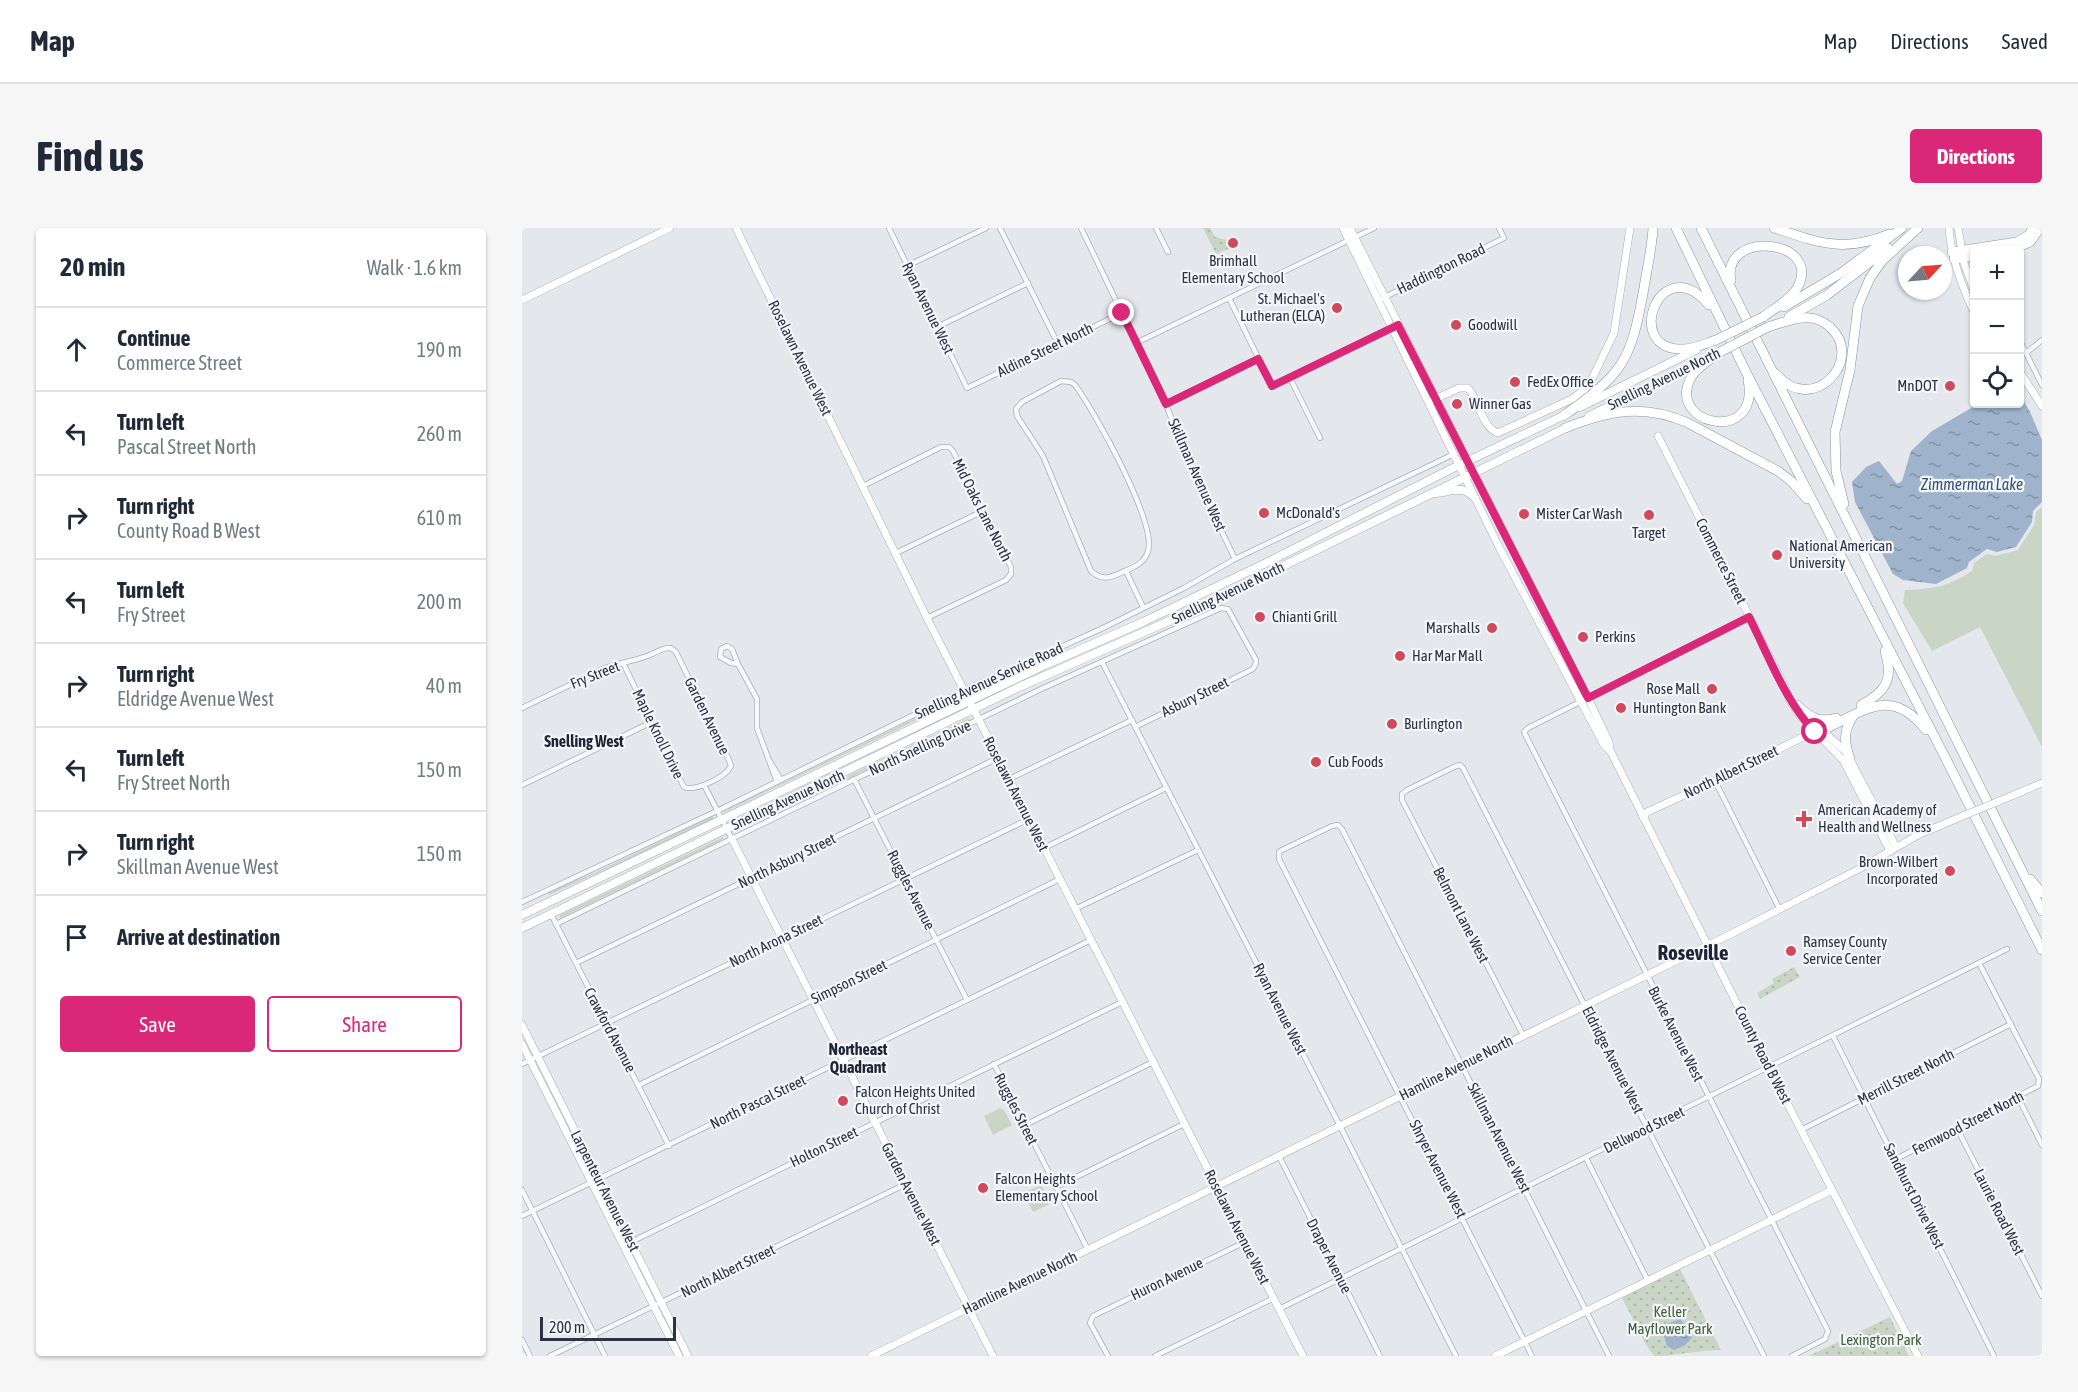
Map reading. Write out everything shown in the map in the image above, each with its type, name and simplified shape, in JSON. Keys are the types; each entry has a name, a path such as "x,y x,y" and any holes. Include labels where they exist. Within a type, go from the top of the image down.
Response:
{"highway":[{"path":"1563,416 1609,381 1628,353 1635,333 1653,228"},
{"path":"1676,228 1746,372 2042,950"},
{"path":"1701,228 2042,911"},
{"path":"1774,228 1816,242 1846,245 1874,240 1902,229"},
{"path":"1793,228 1846,245"},
{"path":"1879,583 1841,494 1835,461 1835,432 1850,370 1858,306 1864,288 1888,255 1917,228"},
{"name":"Snelling Avenue North","path":"1720,352 1819,300 1917,228"},
{"path":"1957,255 2017,242 2029,235 2033,228"},
{"path":"2020,246 2030,242 2040,228"},
{"name":"Snelling Avenue North","path":"1716,340 1825,284 1902,229"},
{"path":"1732,290 1730,267 1742,245 1762,238 1774,239 1785,245 1794,254 1799,265 1799,282 1789,298 1763,317"},
{"path":"1957,255 1970,256"},
{"path":"1716,340 1686,349 1669,346 1660,340 1653,329 1651,320 1653,309 1656,301 1667,292 1675,288 1688,289 1704,298 1722,322"},
{"path":"1765,359 1785,383 1797,388 1809,389 1821,386 1832,378 1838,369 1841,356 1834,332 1820,321 1802,318 1768,327"},
{"path":"1720,352 1700,367 1689,382 1688,400 1692,409 1700,417 1719,423 1732,420 1740,414 1749,396 1746,372"},
{"path":"1564,428 1601,415 1626,411 1657,413 1688,423 1771,467 1791,481 1811,505 1834,541"},
{"path":"1818,730 1824,724 1876,698 1885,686 1889,674 1888,665 1873,620"},
{"path":"1818,730 1876,705 1890,704 1902,708 1918,720 1945,757"},
{"path":"1797,705 1813,718 1824,720 1836,718"},
{"path":"1850,759 1844,738 1853,716"},
{"path":"2013,854 2042,894"}],"main road":[{"name":"Snelling Avenue North","path":"522,915 969,701 1272,560 1716,340"},
{"name":"Snelling Avenue North","path":"522,928 1017,688 1185,614 1720,352"},
{"path":"1431,493 1463,490 1470,492 1475,498"},
{"path":"551,914 551,907 563,895"}],"street":[{"path":"522,300 670,228"},
{"name":"Roselawn Avenue West","path":"736,228 927,618 1302,1356"},
{"name":"Ryan Avenue West","path":"889,228 967,388"},
{"path":"907,266 986,228"},
{"path":"1000,228 1058,344"},
{"name":"Skillman Avenue West","path":"1081,228 1166,404 1184,453 1235,559"},
{"path":"1156,228 1168,252"},
{"name":"County Road B West","path":"1342,228 1352,239"},
{"name":"County Road B West","path":"1350,228 1352,239 1381,299 1436,399 1463,464 1584,700"},
{"path":"1136,343 1374,228"},
{"name":"Haddington Road","path":"1381,299 1504,238 1499,228"},
{"path":"1428,403 1459,388 1468,388 1491,429 1496,433 1501,433 1572,399 1585,390 1614,333 1630,228"},
{"path":"1949,228 1957,255 1970,282"},
{"path":"1958,228 1959,278 1970,303"},
{"path":"937,327 1028,283"},
{"path":"1229,298 1272,386 1395,326"},
{"name":"Aldine Street North","path":"967,388 1122,313"},
{"name":"County Road B West","path":"1395,326 1428,403 1454,454 1463,464"},
{"path":"2026,354 2042,340"},
{"path":"2024,350 2042,385"},
{"path":"1166,404 1258,359"},
{"path":"1290,378 1320,438"},
{"path":"2025,379 2042,406"},
{"path":"1068,381 1077,387 1102,428 1135,496 1148,537 1149,547 1143,560 1126,571 1114,577 1104,578 1091,572 1043,456 1017,416 1016,409 1019,403 1068,381"},
{"name":"Commerce Street","path":"1658,436 1794,707 1818,730 1840,746 1850,759 1893,849"},
{"name":"Mid Oaks Lane North","path":"863,486 946,446 953,450 1011,567 1010,577 927,618"},
{"name":"Snelling Avenue Service Road","path":"522,902 1184,588 1235,559 1454,454"},
{"name":"County Road B West","path":"1469,475 1475,498 1538,623 1609,742 1611,752 1769,1068 1918,1356"},
{"path":"896,553 983,511"},
{"path":"1126,571 1143,607"},
{"name":"North Snelling Drive","path":"556,924 1039,690 1224,608 1230,610 1256,660 1255,667"},
{"path":"1584,700 1749,617"},
{"path":"738,664 730,663 720,657 721,649 727,646 732,649 757,699 757,728 779,781"},
{"name":"Fry Street","path":"522,708 594,673 640,659 664,648 671,648"},
{"name":"Garden Avenue","path":"671,648 676,652 730,763 727,772 704,785"},
{"name":"Ryan Avenue West","path":"1102,662 1455,1356"},
{"name":"Maple Knoll Drive","path":"623,663 684,787 691,789 704,785"},
{"name":"Asbury Street","path":"1135,727 1255,667"},
{"name":"Commerce Street","path":"1785,687 1797,705 1843,760 1893,849"},
{"name":"Burke Avenue West","path":"1584,700 1524,732 1828,1331 1825,1339 1792,1356"},
{"path":"1009,779 1132,720"},
{"path":"522,785 652,722"},
{"name":"North Albert Street","path":"1643,817 1647,812 1818,730"},
{"name":"North Asbury Street","path":"576,963 998,758"},
{"name":"Belmont Lane West","path":"1460,765 1407,790 1402,794 1402,800 1523,1035"},
{"name":"Eldridge Avenue West","path":"1460,765 1764,1356"},
{"name":"Ruggles Avenue","path":"854,779 967,1000"},
{"path":"1715,781 1780,910"},
{"name":"Hamline Avenue North","path":"871,1356 1780,910 1893,849 1965,814 2042,783"},
{"path":"704,785 732,839"},
{"path":"1044,848 1166,788"},
{"name":"North Arona Street","path":"522,1064 1029,819"},
{"name":"Skillman Avenue West","path":"1279,854 1282,850 1322,831 1338,825 1342,830 1609,1356"},
{"name":"Garden Avenue West","path":"732,839 993,1356"},
{"path":"1075,909 1198,850"},
{"name":"Shryer Avenue West","path":"1279,854 1279,859 1532,1356"},
{"name":"Simpson Street","path":"639,1085 1060,879"},
{"path":"541,892 546,903"},
{"name":"Crawford Avenue","path":"551,914 669,1146"},
{"name":"North Pascal Street","path":"522,1216 1091,940"},
{"name":"Dellwood Street","path":"1279,1309 2007,949"},
{"path":"1979,963 2011,1024"},
{"name":"Holton Street","path":"627,1244 1122,1002"},
{"name":"Fernwood Street North","path":"1896,1159 2038,1086 2039,1079 2011,1024"},
{"name":"Merrill Street North","path":"1801,1130 2011,1024"},
{"name":"Larpenteur Avenue West","path":"522,1025 534,1058 658,1306 679,1356"},
{"name":"Sandhurst Drive West","path":"1833,1036 1994,1356"},
{"name":"Larpenteur Avenue West","path":"522,1044 534,1058"},
{"path":"1024,1125 1153,1062"},
{"name":"Ruggles Street","path":"994,1064 1088,1250"},
{"path":"2018,1097 2042,1145"},
{"path":"1056,1187 1184,1124"},
{"name":"Laurie Road West","path":"1957,1128 2042,1296"},
{"name":"Draper Avenue","path":"1279,1156 1380,1356"},
{"path":"1586,1158 1648,1281"},
{"name":"North Albert Street","path":"550,1356 658,1306 906,1184"},
{"path":"522,1190 605,1356"},
{"path":"1495,1356 1832,1190"},
{"name":"Huron Avenue","path":"1108,1356 1090,1323 1090,1318 1245,1242"},
{"path":"1155,1356 1274,1298"},
{"name":"Larpenteur Avenue West","path":"658,1306 688,1356"},
{"path":"522,1340 530,1356"}],"green space":[{"path":"1203,228 1210,228 1215,237 1227,240 1237,237 1240,244 1216,254"},
{"path":"2042,507 2042,747 1980,627 1932,651 1903,603 1905,590 1948,584 1972,571 1974,563 1987,554 1995,556 2018,550 2034,525 2036,512"},
{"path":"957,698 959,700 724,812 724,811"},
{"path":"969,718 970,721 735,832 735,830"},
{"path":"713,816 714,819 549,895 549,891 592,874"},
{"path":"723,837 724,839 711,846 560,918 560,915"},
{"path":"1794,967 1800,977 1760,999 1757,993 1774,983 1772,979"},
{"path":"1000,1108 1004,1110 1012,1125 993,1135 984,1116"},
{"path":"1041,1185 1050,1201 1048,1205 1033,1212 1023,1193"},
{"name":"Keller Mayflower Park","path":"1680,1269 1721,1350 1654,1356 1622,1298"},
{"name":"Lexington Park","path":"1890,1317 1909,1356 1809,1356"}],"water":[{"name":"Zimmerman Lake","path":"2024,401 2042,440 2042,502 2033,511 2032,522 2016,547 1997,552 1987,549 1969,562 1967,568 1936,584 1903,580 1893,574 1855,502 1852,482 1866,467 1879,461 1897,484 1902,481 1911,451 1932,431 1971,408 2024,408"},
{"path":"1680,1319 1688,1328 1692,1338 1684,1346 1674,1350 1667,1346 1661,1326"}],"place":[{"name":"Brimhall Elementary School","path":"1233,243"},
{"name":"St. Michael's Lutheran (ELCA)","path":"1337,308"},
{"name":"Goodwill","path":"1456,325"},
{"name":"FedEx Office","path":"1515,382"},
{"name":"MnDOT","path":"1950,386"},
{"name":"Winner Gas","path":"1457,404"},
{"name":"McDonald's","path":"1264,513"},
{"name":"Mister Car Wash","path":"1524,514"},
{"name":"Target","path":"1649,515"},
{"name":"National American University","path":"1777,555"},
{"name":"Chianti Grill","path":"1260,617"},
{"name":"Marshalls","path":"1492,628"},
{"name":"Perkins","path":"1583,637"},
{"name":"Har Mar Mall","path":"1400,656"},
{"name":"Rose Mall","path":"1712,689"},
{"name":"Huntington Bank","path":"1621,708"},
{"name":"Burlington","path":"1392,724"},
{"name":"Cub Foods","path":"1316,762"},
{"name":"American Academy of Health and Wellness","path":"1804,819"},
{"name":"Brown-Wilbert Incorporated","path":"1950,871"},
{"name":"Ramsey County Service Center","path":"1791,951"},
{"name":"Falcon Heights United Church of Christ","path":"843,1101"},
{"name":"Falcon Heights Elementary School","path":"983,1188"}],"district":[{"name":"Snelling West","path":"584,741"},
{"name":"Roseville","path":"1693,953"},
{"name":"Northeast Quadrant","path":"858,1058"}],"route":[{"path":"1122,313 1166,404 1258,359 1272,386 1398,325 1588,698 1749,617 1789,699 1800,716 1815,732"}]}
